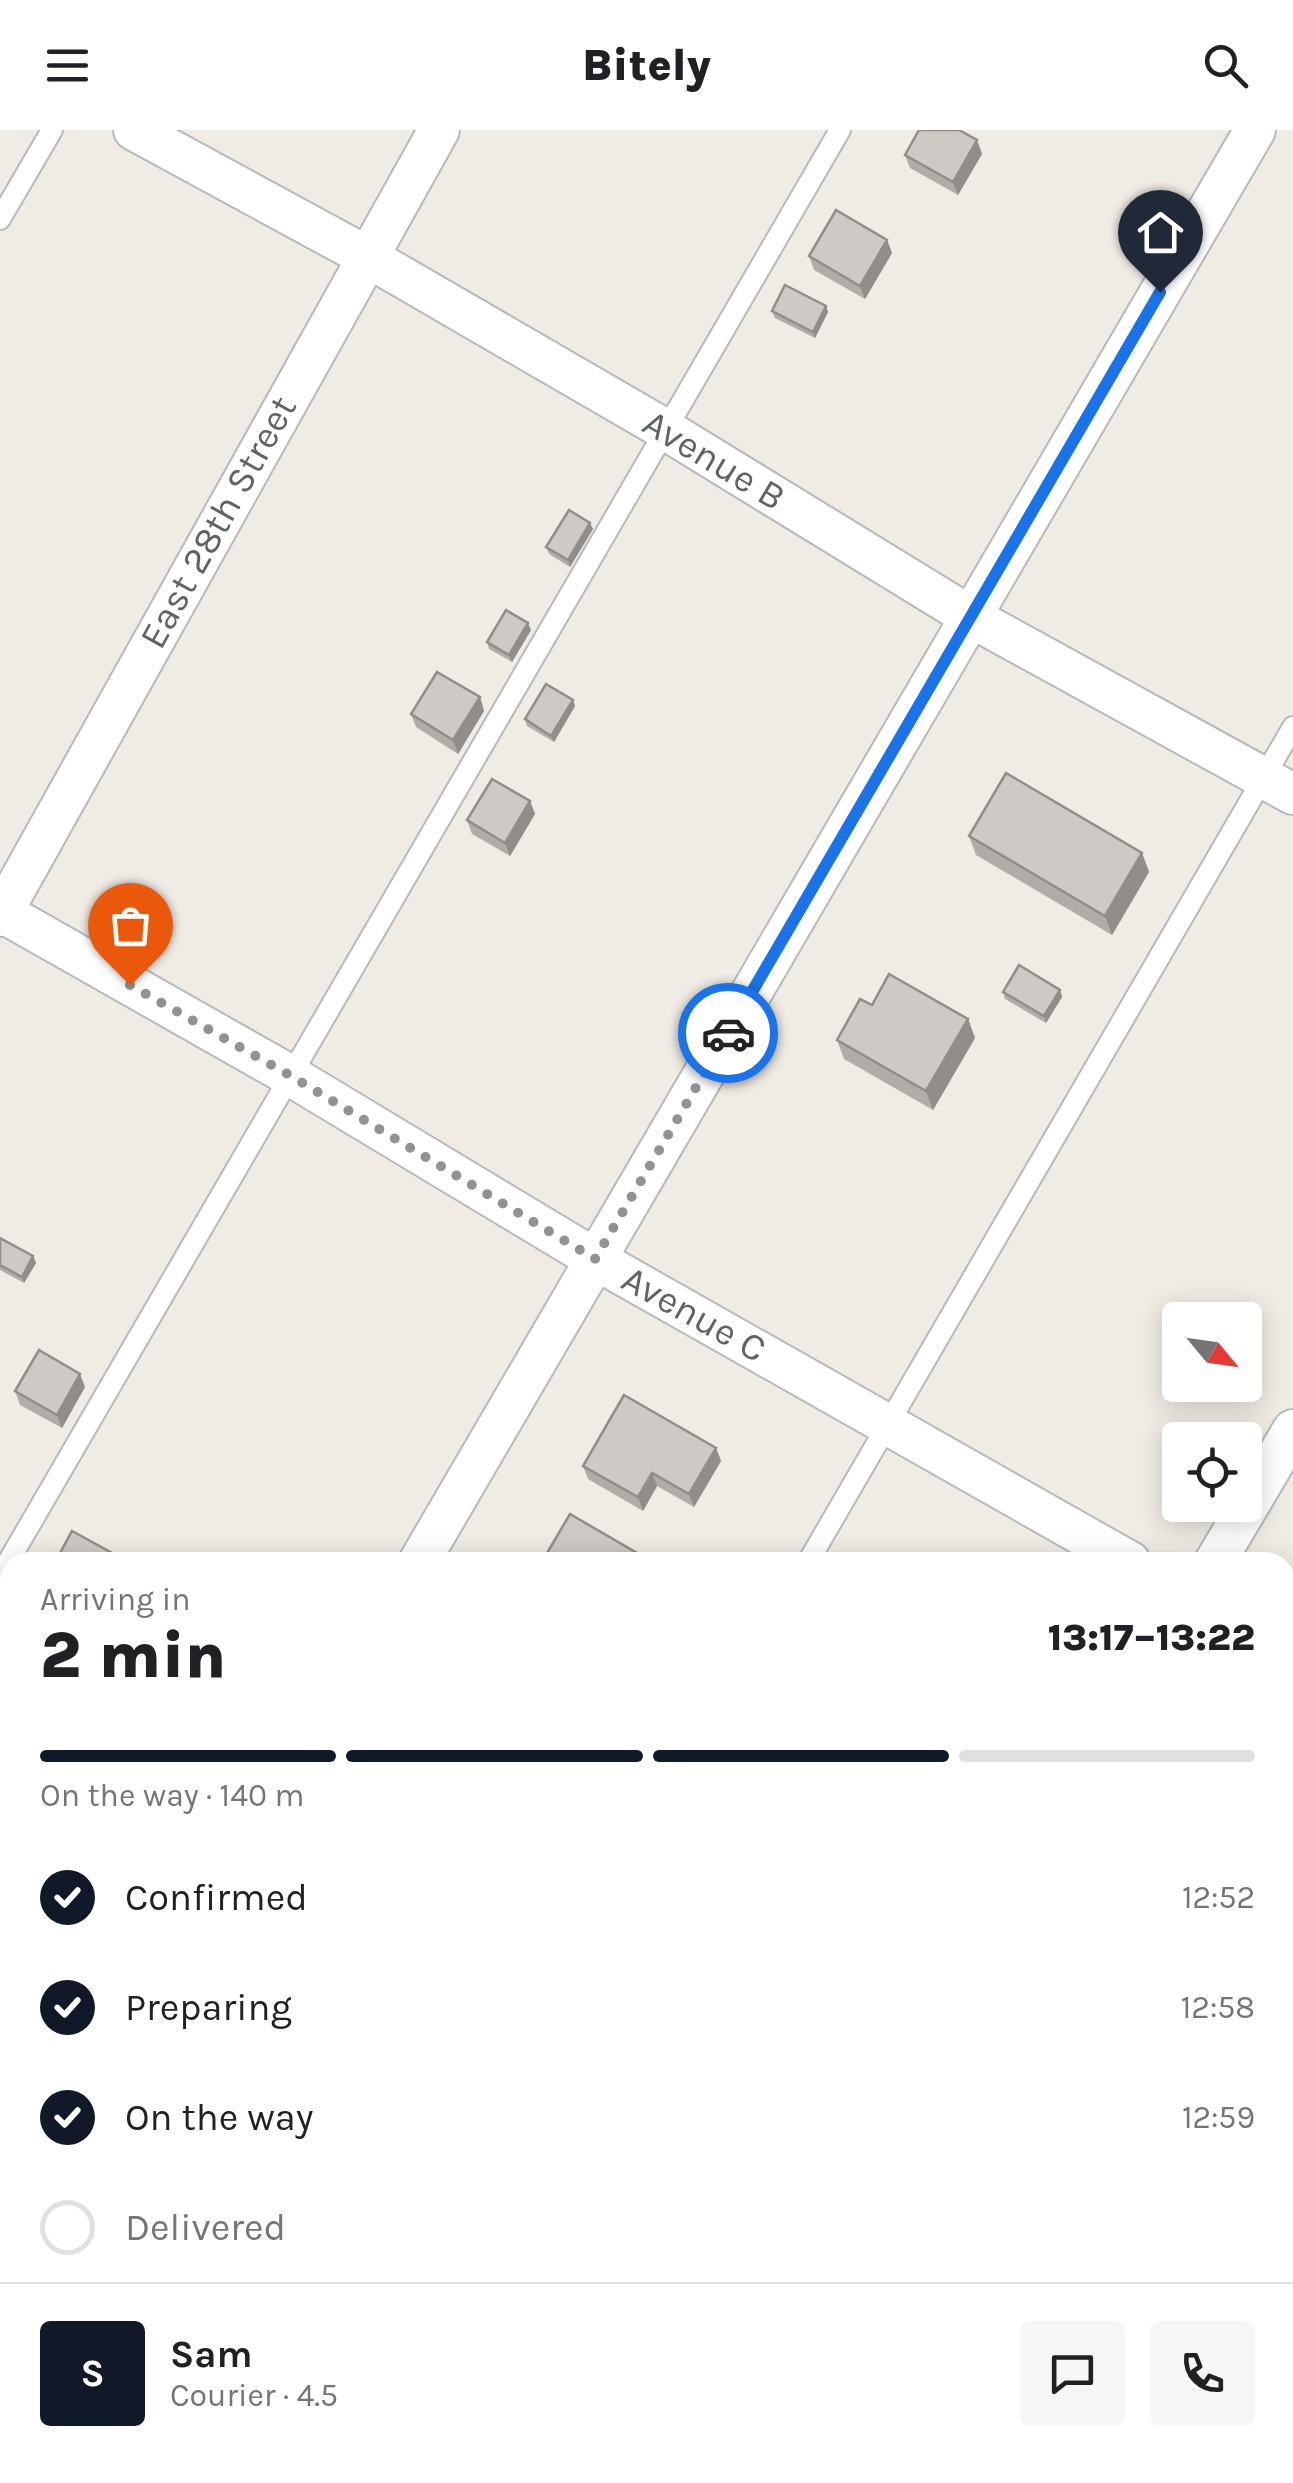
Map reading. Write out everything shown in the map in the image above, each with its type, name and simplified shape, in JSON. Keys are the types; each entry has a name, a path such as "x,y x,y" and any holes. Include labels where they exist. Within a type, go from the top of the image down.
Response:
{"street":[{"name":"Avenue B","path":"134,130 366,256 666,430 971,618 1278,786"},
{"name":"East 28th Street","path":"1,913 439,130"},
{"path":"426,1552 1255,130"},
{"name":"Avenue C","path":"1,913 291,1076 595,1259 1113,1552"},
{"path":"1221,1552 1293,1430"}],"lane":[{"path":"0,219 52,130"},
{"path":"14,1552 840,130"},
{"path":"814,1552 1278,786 1293,728"}],"building":[{"path":"919,130 959,130 977,140 953,182 905,155"},
{"path":"836,210 887,240 860,286 809,256"},
{"path":"785,285 826,306 813,332 772,311"},
{"path":"569,510 590,523 568,560 546,547"},
{"path":"506,610 528,623 509,655 487,642"},
{"path":"437,672 480,697 453,740 411,714"},
{"path":"546,684 573,700 551,736 525,719"},
{"path":"1006,773 1142,853 1105,916 969,836"},
{"path":"492,779 530,801 505,843 467,820"},
{"path":"1019,965 1060,990 1044,1016 1003,992"},
{"path":"889,974 968,1019 926,1091 837,1040 860,999 872,1005"},
{"path":"0,1238 33,1256 22,1277 0,1265"},
{"path":"39,1350 80,1374 57,1415 15,1391"},
{"path":"624,1395 716,1448 689,1494 652,1473 638,1497 583,1466"},
{"path":"570,1514 635,1552 548,1552"},
{"path":"72,1531 110,1552 61,1552"}],"way so far":[{"path":"130,985 291,1076 595,1259 728,1033"}],"route":[{"path":"728,1033 1160,292"}]}
